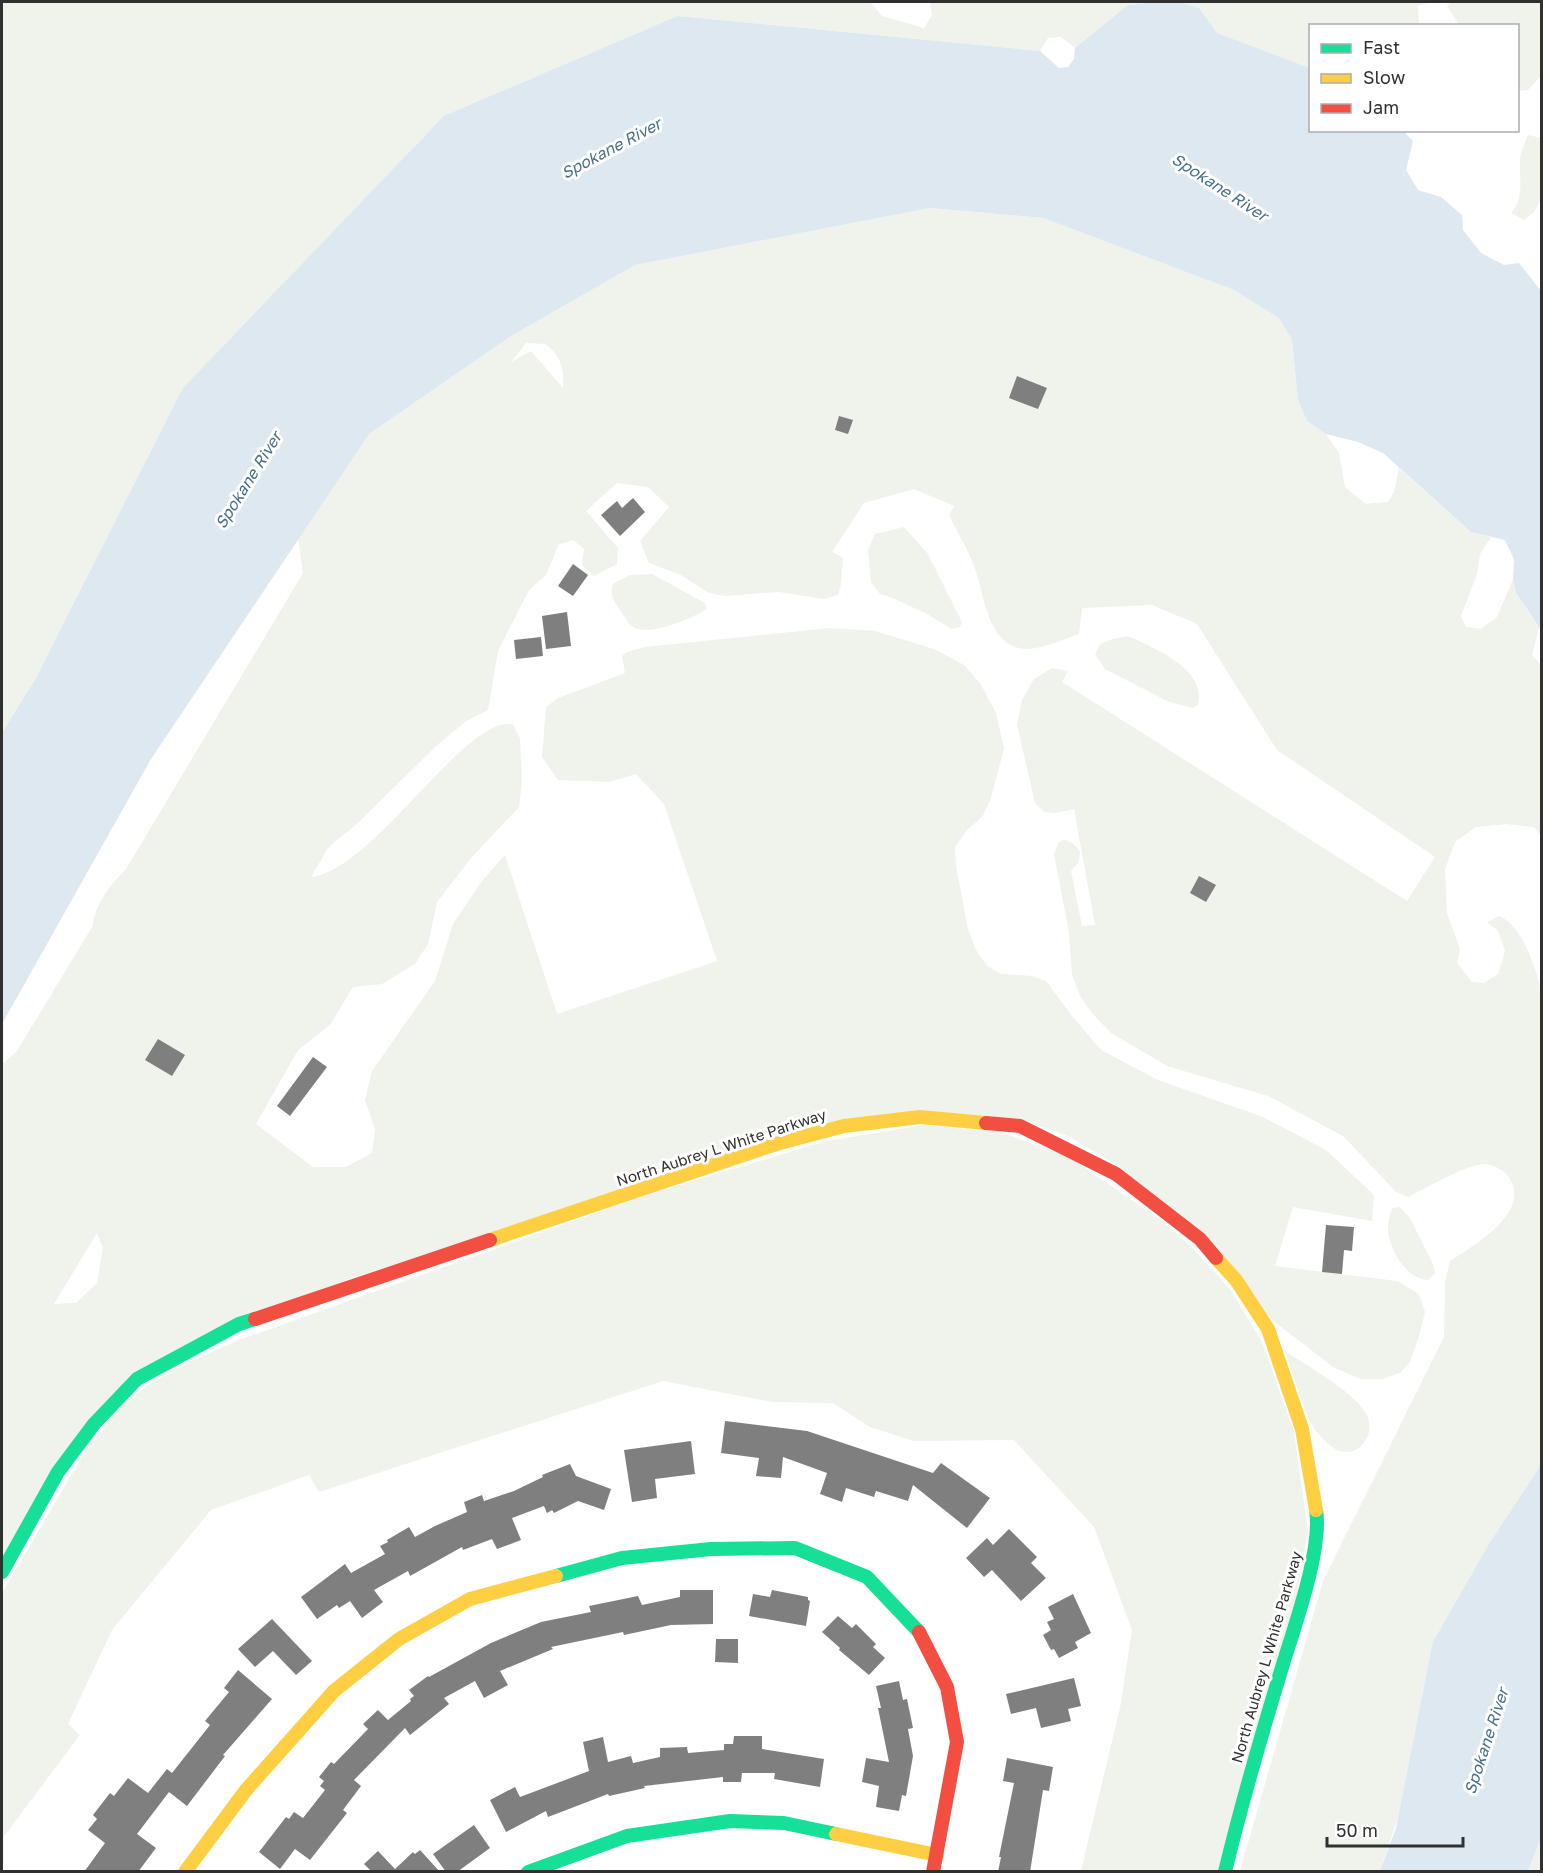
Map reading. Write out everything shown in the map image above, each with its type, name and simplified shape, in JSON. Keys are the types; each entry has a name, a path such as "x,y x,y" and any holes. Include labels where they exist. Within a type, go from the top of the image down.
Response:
{"street":[{"name":"North Aubrey L White Parkway","path":"2,1572 58,1472 102,1416 137,1379 239,1324 776,1144 844,1126 920,1117 1020,1126 1116,1174 1200,1239 1236,1280 1268,1329 1302,1429 1318,1523 1300,1606 1246,1787 1225,1872"},
{"path":"185,1872 246,1790 334,1692 399,1639 470,1599 622,1558 711,1549 795,1548 867,1577 917,1629 947,1687 957,1742 933,1872"},
{"path":"528,1872 627,1836 730,1821 784,1823 937,1855"}],"shaded area":[{"path":"2,2 870,2 882,16 924,28 932,15 930,2 1154,2 1128,5 1075,48 1061,37 1048,38 1040,51 678,16 37,676 2,733"},
{"path":"1180,2 1430,2 1418,6 1419,24 1309,24 1309,68 1217,33 1199,8"},
{"path":"1451,2 1541,2 1541,76 1528,90 1519,91 1519,24 1458,24 1447,6"},
{"path":"1528,135 1541,138 1541,199 1534,212 1524,220 1511,213 1520,194 1520,158"},
{"path":"930,208 1043,218 1234,290 1279,318 1292,340 1298,400 1307,421 1326,434 1339,453 1345,487 1366,504 1388,502 1394,492 1399,468 1471,532 1491,537 1480,554 1477,574 1461,616 1466,627 1481,629 1497,617 1513,579 1516,593 1539,628 1532,655 1542,666 1541,836 1534,827 1506,824 1476,827 1455,842 1445,869 1447,913 1460,949 1457,963 1472,982 1484,983 1498,974 1505,951 1498,931 1487,922 1499,916 1507,921 1521,937 1541,989 1541,1465 1492,1539 1380,1871 1240,1871 1323,1581 1444,1337 1445,1282 1450,1261 1498,1226 1508,1214 1513,1202 1514,1189 1504,1172 1485,1164 1467,1168 1408,1197 1396,1192 1343,1136 1268,1096 1167,1066 1111,1033 1080,996 1072,974 1069,932 1054,854 1058,843 1064,839 1080,851 1079,862 1071,871 1082,926 1095,925 1074,809 1056,813 1044,812 1035,803 1017,725 1022,700 1034,679 1052,668 1068,671 1062,682 1407,901 1435,857 1277,750 1197,624 1152,605 1082,608 1079,634 1046,646 1029,649 1013,646 1004,640 991,623 973,562 949,515 954,506 914,489 864,503 832,552 843,558 838,595 824,599 779,592 725,596 709,593 681,575 649,563 640,541 669,507 648,487 617,483 586,511 618,548 617,564 594,576 582,565 584,549 573,540 559,544 546,575 529,590 498,651 488,710 465,722 436,746 359,822 328,848 311,877 336,868 362,849 470,744 493,728 513,724 520,739 522,780 519,807 472,857 437,902 428,944 415,964 382,984 353,987 330,1025 298,1050 256,1124 313,1167 346,1167 372,1153 375,1129 365,1100 372,1071 435,981 453,924 482,881 505,855 557,1014 717,961 664,804 636,774 609,782 558,780 542,757 546,707 558,698 625,673 622,656 627,652 645,647 830,628 875,631 934,649 964,665 980,683 996,713 1004,749 990,801 982,817 967,830 955,847 956,866 968,929 976,950 987,966 1001,974 1032,976 1046,981 1101,1050 1158,1080 1263,1117 1326,1150 1374,1195 1372,1221 1293,1207 1275,1266 1397,1281 1419,1294 1425,1312 1410,1362 1400,1373 1383,1379 1361,1379 1333,1367 1275,1322 1123,1169 1070,1137 1020,1119 917,1110 354,1277 136,1376 2,1559 2,1064 17,1051 92,927 104,895 126,869 303,573 298,539 369,434 511,336 635,265","holes":["526,343 546,344 555,353 562,368 563,388 531,351 511,362","97,1233 103,1248 97,1283 76,1303 54,1304"]},
{"path":"904,527 928,554 962,622 960,627 951,629 929,615 880,594 871,582 868,550 875,534"},
{"path":"652,574 705,603 707,609 661,628 642,630 635,628 626,620 614,600 613,584 630,575"},
{"path":"1128,636 1164,654 1187,671 1195,681 1199,692 1198,705 1192,708 1167,701 1105,669 1095,654 1100,644"},
{"path":"925,1125 1003,1133 1067,1156 1157,1217 1190,1245 1230,1289 1262,1342 1294,1432 1308,1531 1295,1604 1220,1871 1081,1871 1120,1708 1132,1630 1094,1527 1014,1440 914,1441 870,1427 833,1403 772,1402 663,1381 319,1492 309,1475 211,1510 112,1630 68,1724 80,1735 2,1839 2,1593 88,1447 120,1408 151,1382 239,1340 644,1196 826,1141"},
{"path":"1400,1207 1410,1218 1433,1264 1435,1273 1428,1280 1412,1274 1394,1252 1388,1226 1392,1208"},
{"path":"1285,1351 1350,1395 1365,1412 1369,1419 1368,1435 1360,1447 1346,1452 1337,1450 1317,1432 1304,1406"},
{"path":"1541,1838 1541,1871 1528,1871"}],"water":[{"name":"Spokane River","path":"1180,2 1199,8 1217,33 1309,68 1309,132 1404,132 1413,141 1406,170 1418,190 1441,197 1462,215 1463,230 1481,253 1504,265 1519,263 1541,291 1541,630 1516,593 1513,579 1514,559 1505,540 1471,532 1383,453 1358,442 1326,434 1307,421 1298,400 1292,340 1279,318 1234,290 1043,218 930,208 635,265 511,336 369,434 151,759 2,1024 2,733 37,676 183,388 444,116 678,16 1040,51 1059,68 1068,67 1074,59 1075,48 1128,5"},
{"name":"Spokane River","path":"1541,1465 1541,1838 1528,1871 1380,1871 1396,1828 1433,1642 1492,1539"}],"building":[{"path":"1017,376 1047,388 1038,409 1009,398"},
{"path":"839,416 853,420 848,434 835,430"},
{"path":"633,498 645,512 620,536 601,515 617,501 622,508"},
{"path":"573,564 588,575 573,596 558,586"},
{"path":"567,612 571,646 546,649 542,616"},
{"path":"541,637 543,656 516,659 514,640"},
{"path":"1199,876 1216,885 1206,902 1190,893"},
{"path":"158,1039 185,1055 172,1076 145,1060"},
{"path":"313,1057 327,1067 290,1116 277,1106"},
{"path":"1326,1225 1354,1227 1352,1251 1344,1250 1342,1274 1322,1272"},
{"path":"725,1421 807,1431 933,1473 941,1463 990,1498 967,1528 913,1485 908,1501 876,1491 874,1497 846,1488 842,1502 820,1494 827,1473 783,1457 781,1478 756,1476 759,1458 721,1453"},
{"path":"691,1441 695,1474 655,1479 657,1498 632,1502 624,1450"},
{"path":"570,1464 576,1476 611,1489 604,1510 578,1501 554,1513 552,1510 547,1513 544,1506 512,1518 521,1540 497,1549 492,1539 463,1550 462,1547 410,1576 408,1571 374,1590 383,1602 362,1618 350,1601 339,1608 337,1605 317,1619 301,1597 345,1564 351,1573 385,1554 380,1546 409,1527 415,1537 467,1512 464,1502 482,1495 484,1501 514,1491 543,1477 542,1475"},
{"path":"1009,1529 1037,1557 1031,1563 1046,1578 1021,1601 992,1570 984,1577 966,1558 987,1538 993,1545"},
{"path":"680,1590 713,1590 713,1624 671,1625 551,1647 553,1649 500,1671 508,1685 484,1698 475,1681 444,1698 449,1704 410,1735 405,1728 354,1780 361,1786 343,1810 347,1813 310,1860 295,1849 280,1869 259,1852 286,1817 289,1819 294,1812 303,1818 325,1790 320,1786 324,1781 319,1777 331,1762 334,1764 368,1729 363,1724 378,1710 388,1720 411,1701 410,1699 414,1696 409,1690 428,1676 491,1643 541,1622 591,1612 589,1606 638,1596 642,1605 680,1597"},
{"path":"772,1590 808,1597 810,1601 806,1626 749,1616 753,1594 770,1597"},
{"path":"1073,1594 1091,1633 1075,1642 1078,1648 1059,1658 1054,1649 1051,1650 1043,1635 1051,1630 1047,1622 1054,1619 1048,1607"},
{"path":"838,1616 852,1628 856,1624 876,1644 873,1647 885,1658 869,1675 839,1650 840,1648 822,1632"},
{"path":"272,1619 312,1661 296,1675 273,1651 255,1667 238,1649"},
{"path":"716,1639 738,1639 738,1663 715,1662"},
{"path":"238,1670 272,1699 223,1755 225,1756 187,1806 169,1792 137,1834 156,1848 138,1872 84,1872 105,1843 88,1830 97,1819 93,1815 110,1793 114,1796 128,1778 148,1793 167,1769 172,1773 210,1725 205,1721 229,1692 224,1688"},
{"path":"1074,1678 1081,1706 1068,1709 1071,1721 1041,1728 1036,1708 1011,1714 1006,1694"},
{"path":"899,1681 903,1700 907,1699 913,1728 908,1729 913,1756 906,1796 902,1795 899,1811 876,1807 879,1786 862,1782 866,1758 889,1762 876,1686"},
{"path":"734,1736 762,1736 762,1749 824,1759 820,1787 774,1779 775,1773 742,1773 741,1782 723,1782 723,1777 644,1786 645,1788 609,1796 608,1794 548,1817 546,1811 506,1832 490,1800 515,1787 520,1797 589,1771 583,1742 603,1737 608,1762 631,1756 633,1763 660,1757 660,1748 687,1747 688,1753 724,1750 724,1744 733,1744"},
{"path":"1007,1758 1053,1767 1049,1791 1043,1790 1030,1872 998,1872 1014,1783 1003,1781"},
{"path":"474,1825 490,1848 457,1872 446,1872 433,1854"},
{"path":"420,1850 440,1872 372,1872 364,1864 378,1851 395,1869 413,1852 415,1854"}],"traffic: fast":[{"path":"2,1572 58,1472 94,1424 137,1379 239,1324 255,1319"},
{"path":"1225,1872 1258,1748 1311,1569 1317,1527 1316,1510"},
{"path":"556,1576 622,1558 711,1549 795,1548 867,1577 919,1632"},
{"path":"528,1872 627,1836 730,1821 784,1823 836,1834"}],"traffic: slow":[{"path":"490,1240 776,1144 844,1126 920,1117 986,1123"},
{"path":"1216,1258 1236,1280 1268,1329 1302,1429 1316,1510"},
{"path":"185,1872 246,1790 334,1691 399,1639 470,1599 556,1576"},
{"path":"836,1834 937,1855"}],"traffic: jam":[{"path":"986,1123 1020,1126 1116,1174 1200,1239 1216,1258"},
{"path":"255,1319 490,1240"},
{"path":"919,1632 947,1687 957,1742 933,1872"}]}
